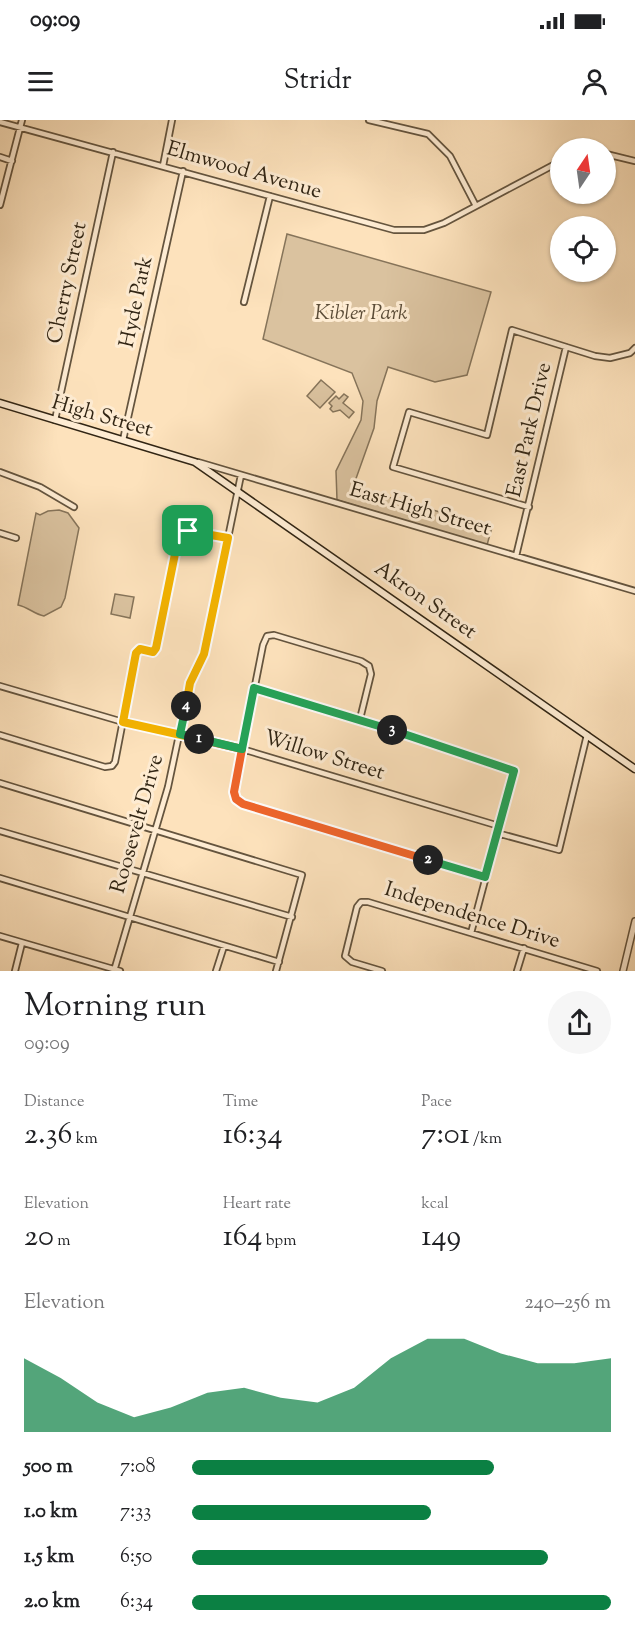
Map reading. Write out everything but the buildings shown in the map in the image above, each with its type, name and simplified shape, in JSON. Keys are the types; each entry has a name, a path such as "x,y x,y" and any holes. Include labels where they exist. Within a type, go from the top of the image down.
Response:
{"main road":[{"name":"High Street","path":"0,403 195,462"},
{"name":"Akron Street","path":"195,462 635,769"}],"street":[{"path":"0,205 22,120"},
{"path":"163,166 172,120"},
{"path":"369,120 428,134 450,156 476,206"},
{"name":"Elmwood Avenue","path":"0,122 394,230 424,230 444,224 550,166"},
{"name":"Cherry Street","path":"56,420 112,152"},
{"path":"616,156 635,161"},
{"path":"0,158 12,161"},
{"name":"Hyde Park","path":"123,440 183,171"},
{"path":"244,302 270,196"},
{"path":"529,507 393,467 409,412 487,435 512,330 610,358 630,353 635,348"},
{"name":"East Park Drive","path":"516,556 566,347"},
{"name":"East High Street","path":"195,462 635,591"},
{"path":"0,472 40,488 74,507"},
{"name":"Roosevelt Drive","path":"116,970 129,916 168,787 190,683 204,654 241,475"},
{"path":"0,735 105,767 112,766 115,762 136,653 140,649 153,652 156,648 181,532 188,531 228,538"},
{"path":"0,533 16,537"},
{"path":"360,719 370,674 369,666 362,661 274,635 267,636 262,645 242,749 234,792 236,799 243,804 485,877"},
{"name":"Willow Street","path":"0,686 123,722 242,749 499,826"},
{"path":"254,688 360,719 514,771 471,933"},
{"path":"497,833 559,850 587,735"},
{"path":"0,783 302,875 276,971"},
{"path":"0,831 292,917"},
{"path":"0,878 279,962"},
{"name":"Independence Drive","path":"382,971 352,962 345,956 357,907 361,902 368,902 597,971"},
{"path":"623,971 635,921"},
{"path":"0,936 116,970"},
{"path":"15,971 22,943"},
{"path":"216,971 224,945"},
{"path":"517,971 524,948"}],"green space":[{"name":"Kibler Park","path":"287,234 491,292 467,375 435,382 388,367 377,401 374,428 353,487 492,527 487,545 337,500 336,471 361,420 363,401 352,373 263,339"},
{"path":"321,380 335,392 320,408 307,396"},
{"path":"344,394 348,397 343,403 354,412 349,418 340,410 333,412 330,409 332,406 329,403 336,396 339,399"},
{"path":"59,510 68,513 79,528 65,598 61,607 44,616 18,605 36,513 40,515 48,511"},
{"path":"115,594 134,597 130,618 111,614"}],"route":[{"path":"188,531 181,532 178,539 156,648 153,652 140,649 136,653 123,722 242,749 234,792 236,799 243,804 485,877 514,771 360,719 254,688 242,749 180,734 190,683 204,654 228,538 188,531"}]}
